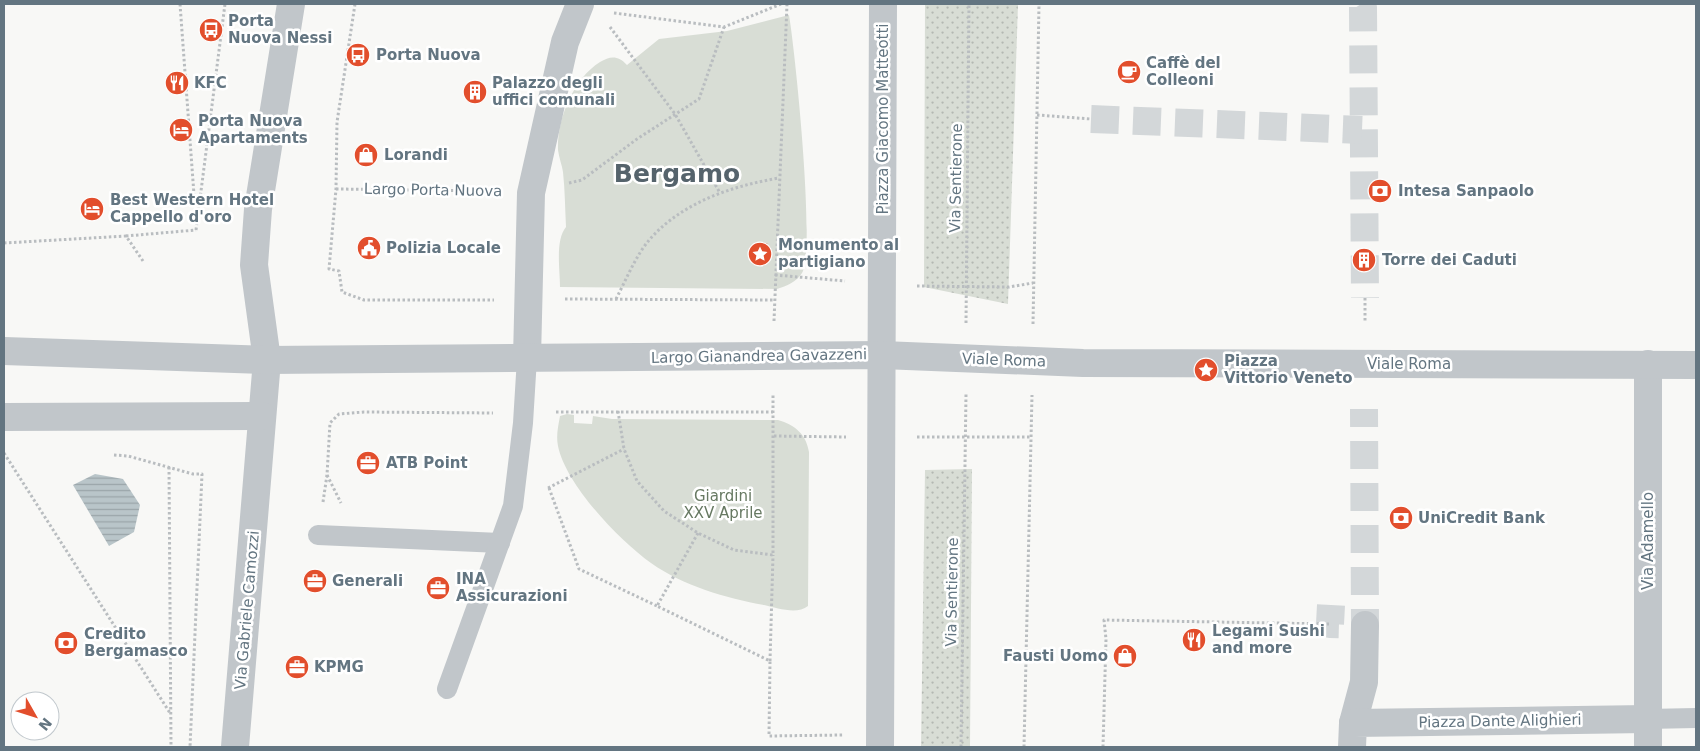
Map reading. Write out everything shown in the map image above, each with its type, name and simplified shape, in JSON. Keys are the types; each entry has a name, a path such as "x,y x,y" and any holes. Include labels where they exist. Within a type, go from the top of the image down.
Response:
{"street":[{"path":"4,417 262,416 266,360 254,265 258,209 291,4"},
{"path":"527,358 531,193 565,42 580,4"},
{"name":"Piazza Giacomo Matteotti","path":"882,355 884,4"},
{"path":"4,351 266,360"},
{"name":"Largo Gianandrea Gavazzeni","path":"266,360 882,355 880,741"},
{"name":"Viale Roma","path":"882,355 1033,361 1696,364"},
{"name":"Via Adamello","path":"1648,364 1648,747"},
{"name":"Via Gabriele Camozzi","path":"235,747 259,474 262,416"},
{"name":"Piazza Dante Alighieri","path":"1365,625 1364,682 1352,735 1647,718"}],"lane":[{"path":"447,689 513,506 524,413 527,358"},
{"path":"318,535 500,543"},
{"path":"1647,718 1696,718"}],"path":[{"path":"180,4 196,230"},
{"path":"196,230 225,4"},
{"path":"355,4 337,122 336,189 329,269 339,271 342,292 364,300 774,300 787,4"},
{"path":"608,12 724,27 781,4"},
{"name":"Via Sentierone","path":"969,4 966,286 1009,287 1033,283"},
{"path":"1024,747 1039,4"},
{"path":"604,19 675,114 720,193"},
{"name":"Largo Porta Nuova","path":"336,189 531,193 582,180 699,99 724,27"},
{"path":"1037,115 1091,119"},
{"path":"616,299 650,239 683,211 720,193 747,184 779,178"},
{"path":"4,243 196,230"},
{"path":"126,236 144,261"},
{"path":"1365,298 1365,321"},
{"path":"618,411 624,449 638,480 664,511 698,533 734,550 773,555"},
{"path":"344,509 328,475 330,423 339,414 364,412 773,412 773,555 768,736 880,741"},
{"path":"774,436 847,437"},
{"path":"911,437 1031,437"},
{"name":"Via Sentierone","path":"961,747 965,437"},
{"path":"513,506 624,449"},
{"path":"4,453 170,713"},
{"path":"109,455 128,456 202,474 190,747"},
{"path":"169,467 170,747"},
{"path":"549,488 579,569 770,661"},
{"path":"657,606 698,533"},
{"path":"1103,747 1106,639 1104,620 1330,624"}],"green space":[{"path":"925,4 1018,4 1008,304 924,287"},
{"path":"789,15 796,67 806,190 806,257 800,276 791,283 777,289 560,287 559,247 560,239 566,227 564,179 558,150 558,138 568,101 590,69 600,62 614,58 620,59 627,65 659,39 727,31"},
{"name":"Giardini XXV Aprile","path":"574,415 574,423 592,424 593,416 612,419 778,420 799,431 808,446 809,452 808,606 798,610 787,610 720,595 691,585 663,571 638,553 596,511 571,478 563,461 557,439 560,416"},
{"path":"972,469 970,747 921,747 925,470"}],"shaded area":[{"path":"95,474 123,479 140,505 134,532 109,546 73,485"}],"tunnel":[{"path":"1361,4 1363,7 1365,298"},
{"path":"1091,119 1362,130"},
{"path":"1331,605 1330,624 1365,625 1364,409"}],"place":[{"name":"Porta Nuova Nessi","path":"211,30"},
{"name":"Porta Nuova","path":"358,55"},
{"name":"Caffè del Colleoni","path":"1129,72"},
{"name":"KFC","path":"177,83"},
{"name":"Palazzo degli uffici comunali","path":"475,92"},
{"name":"Porta Nuova Apartaments","path":"181,130"},
{"name":"Lorandi","path":"366,155"},
{"name":"Intesa Sanpaolo","path":"1380,191"},
{"name":"Best Western Hotel Cappello d'oro","path":"92,209"},
{"name":"Polizia Locale","path":"369,248"},
{"name":"Monumento al partigiano","path":"760,254"},
{"name":"Torre dei Caduti","path":"1364,260"},
{"name":"Piazza Vittorio Veneto","path":"1206,370"},
{"name":"ATB Point","path":"368,463"},
{"name":"UniCredit Bank","path":"1401,518"},
{"name":"Generali","path":"315,581"},
{"name":"INA Assicurazioni","path":"438,588"},
{"name":"Legami Sushi and more","path":"1194,640"},
{"name":"Credito Bergamasco","path":"66,643"},
{"name":"Fausti Uomo","path":"1125,656"},
{"name":"KPMG","path":"297,667"}],"district":[{"name":"Bergamo","path":"677,173"}]}
